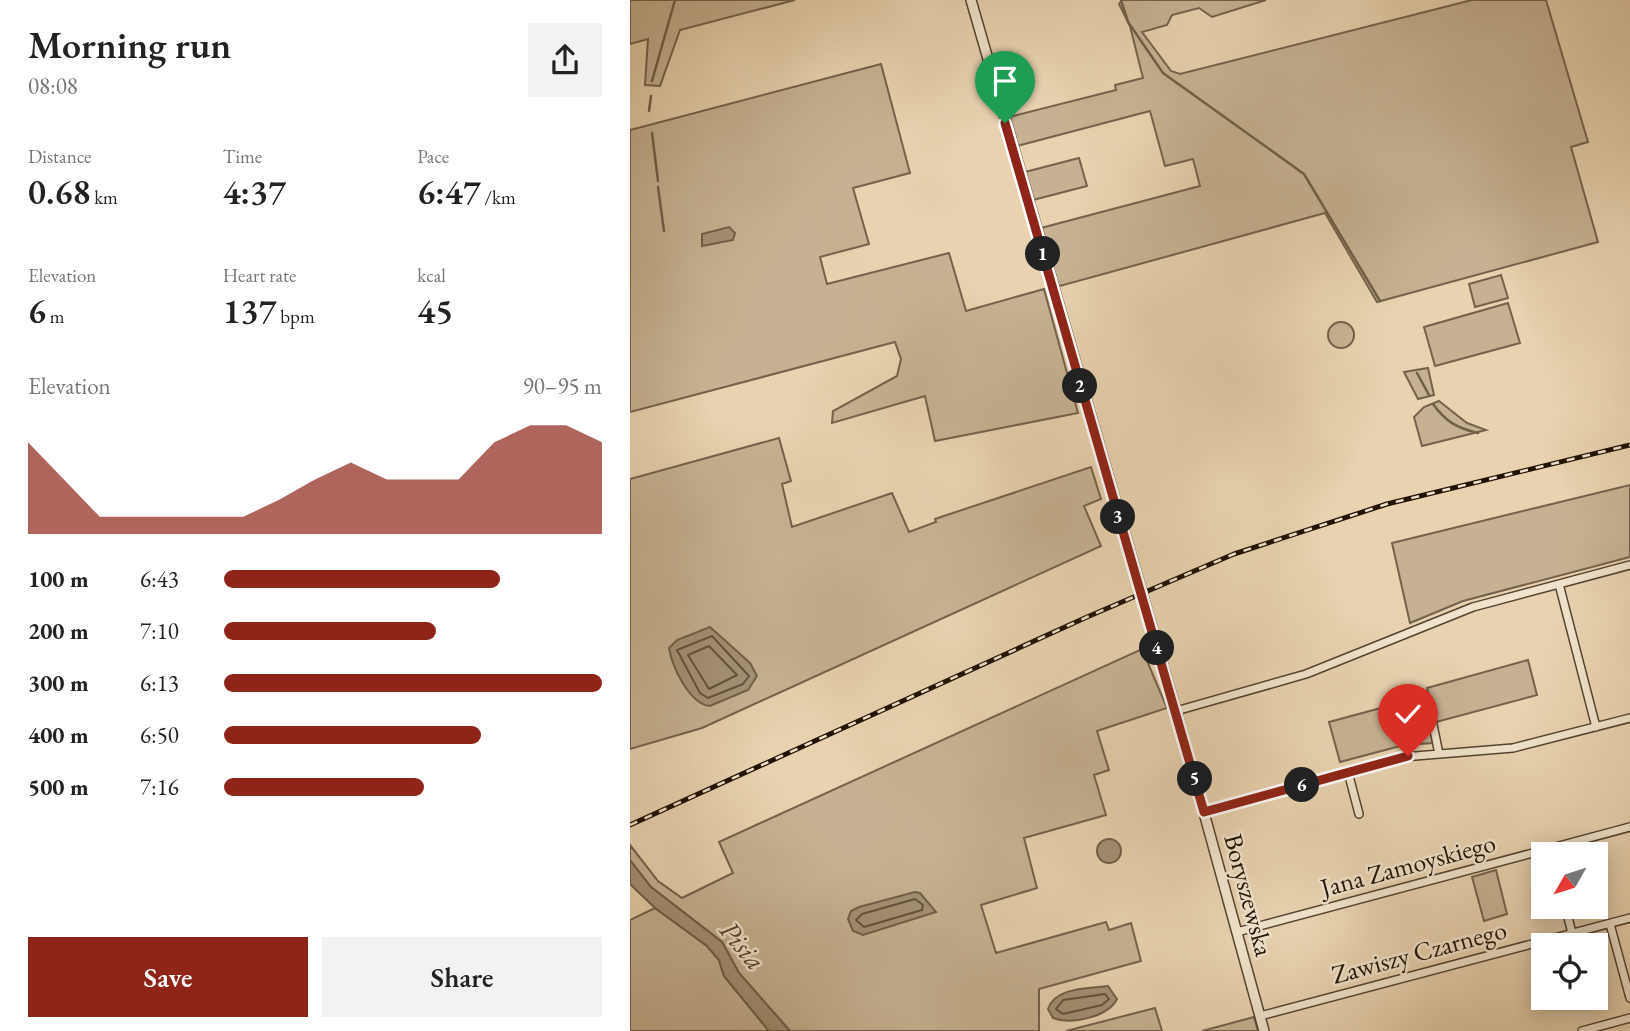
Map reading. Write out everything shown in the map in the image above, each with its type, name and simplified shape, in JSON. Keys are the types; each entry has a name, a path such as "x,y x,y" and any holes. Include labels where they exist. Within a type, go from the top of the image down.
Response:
{"street":[{"name":"Boryszewska","path":"971,0 1176,711 1264,1031"},
{"path":"1176,711 1306,674 1454,613 1630,565"},
{"path":"1559,584 1596,727"},
{"path":"1431,715 1439,754"},
{"path":"1204,812 1403,757 1513,748 1630,718"},
{"path":"1348,772 1359,814"},
{"name":"Jana Zamoyskiego","path":"1581,842 1630,827"},
{"name":"Jana Zamoyskiego","path":"1237,932 1531,856"},
{"name":"Zawiszy Czarnego","path":"1572,933 1630,918"},
{"path":"1568,919 1572,933"},
{"path":"1610,924 1630,998"},
{"name":"Zawiszy Czarnego","path":"1260,1016 1531,944"},
{"path":"1582,1031 1630,1018"},
{"path":"1618,1021 1620,1031"}],"shaded area":[{"path":"630,0 795,0 680,30 660,86 645,85 648,39 630,44"},
{"path":"1122,0 1266,0 1212,17 1199,8 1172,15 1167,25 1142,32 1171,71 1180,74 1472,0 1546,0 1588,142 1571,147 1598,242 1377,302 1325,213 1060,286 1056,283 1041,228 1200,186 1193,159 1165,166 1150,111 1017,146 1009,117 1116,90 1115,85 1143,78 1130,26 1119,4"},
{"path":"881,64 910,173 853,188 869,244 820,257 827,284 949,253 966,311 1044,289 1078,413 935,441 925,396 832,423 833,411 897,376 901,359 895,342 630,412 630,130"},
{"path":"1079,158 1087,186 1033,200 1025,172"},
{"path":"1501,275 1508,298 1475,307 1469,284"},
{"path":"1508,303 1520,343 1435,366 1424,327"},
{"path":"1341,322 1350,326 1354,335 1350,344 1341,348 1332,344 1328,335 1332,326"},
{"path":"1428,368 1434,395 1418,399 1404,372"},
{"path":"1439,401 1467,423 1486,430 1422,446 1414,417 1424,407"},
{"path":"779,438 791,481 782,484 792,527 892,493 909,532 936,522 935,519 1091,467 1101,499 1084,506 1101,546 702,728 630,749 630,479"},
{"path":"1630,485 1630,557 1463,601 1410,623 1392,543"},
{"path":"1142,649 1167,708 1097,731 1109,770 1094,775 1106,815 1024,838 1037,888 981,905 996,953 1106,922 1109,930 1131,923 1141,961 1039,989 1039,1031 790,1031 739,973 722,942 651,887 630,860 630,845 658,881 682,898 733,873 719,842"},
{"path":"1528,660 1537,695 1436,722 1433,710 1425,712 1433,743 1404,745 1340,762 1329,722 1429,695 1427,688"},
{"path":"1496,870 1507,914 1484,921 1472,877"},
{"path":"655,908 707,946 719,960 724,976 769,1031 630,1031 630,920"},
{"path":"1155,1008 1162,1031 1066,1031"},
{"path":"1254,1017 1258,1031 1202,1031"}],"water":[{"path":"729,227 735,233 733,240 702,246 702,234"},
{"path":"710,627 750,663 757,676 748,690 710,706 702,704 689,692 678,674 669,648 677,640"},
{"path":"1109,839 1120,846 1121,851 1114,862 1109,863 1098,856 1097,851 1104,840"},
{"path":"630,860 651,887 722,942 739,973 790,1031 769,1031 724,976 719,960 707,946 655,908 630,884"},
{"path":"915,892 920,893 936,912 863,935 853,931 848,919 851,911"},
{"path":"1108,986 1117,999 1098,1015 1069,1021 1053,1018 1048,1009 1052,1002 1065,993"}],"waterway":[{"path":"652,81 675,0"},
{"path":"1121,0 1128,22 1163,73 1304,174 1380,301"},
{"path":"649,111 651,96"},
{"path":"652,133 658,181"},
{"path":"658,187 664,231"},
{"path":"1417,373 1429,395"},
{"path":"1433,404 1452,423 1478,433"}],"railway":[{"path":"630,825 1087,617 1234,554 1387,504 1630,445"}],"route":[{"path":"1005,123 1204,812 1408,756"}],"water label":[{"name":"Pisia","path":"743,945"}]}
